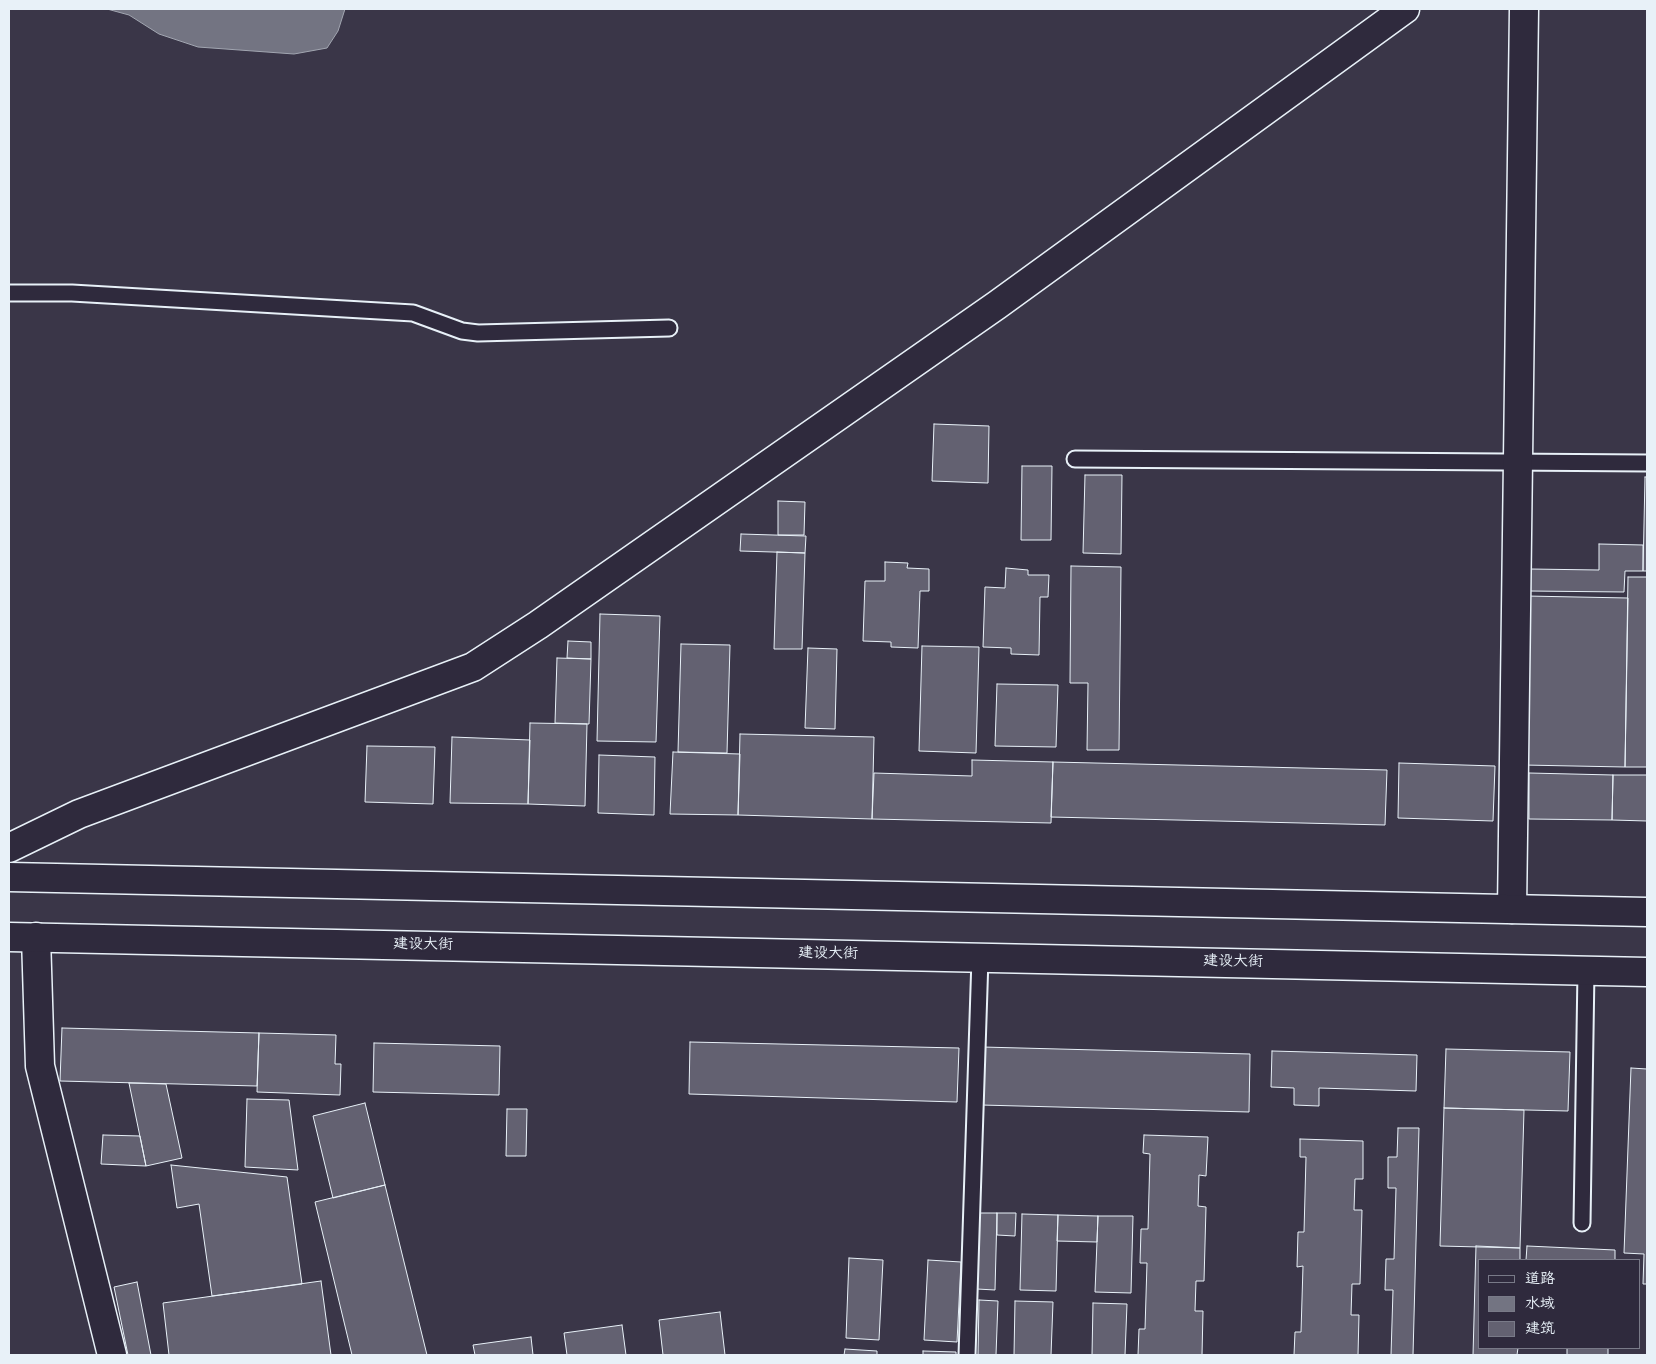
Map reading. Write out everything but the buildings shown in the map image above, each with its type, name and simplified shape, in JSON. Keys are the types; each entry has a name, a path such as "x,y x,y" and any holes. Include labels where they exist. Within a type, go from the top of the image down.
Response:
{"main road":[{"path":"9,848 79,814 473,667 538,625 989,310 1405,9"},
{"path":"1512,910 1524,9"},
{"path":"9,877 1647,912"},
{"name":"建设大街","path":"9,937 1647,972"},
{"path":"36,937 40,1066 112,1355"}],"lane":[{"path":"9,293 72,293 413,312 462,331 478,333 669,328"},
{"path":"1076,459 1647,463"},
{"path":"967,1355 980,958"},
{"path":"1582,1222 1586,971"}],"water":[{"path":"107,9 345,9 338,31 327,48 294,54 198,47 159,34 129,15"}]}
